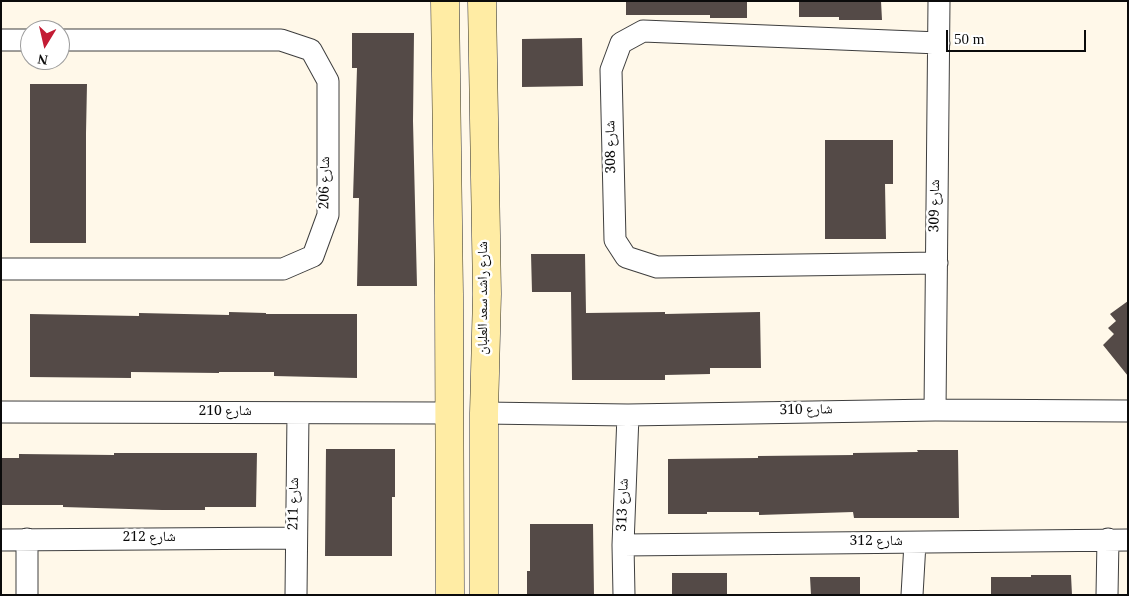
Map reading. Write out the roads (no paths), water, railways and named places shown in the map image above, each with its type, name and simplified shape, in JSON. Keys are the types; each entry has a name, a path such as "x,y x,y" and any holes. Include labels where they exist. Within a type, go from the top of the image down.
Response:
{"main road":[{"path":"445,1 449,295 450,595"},
{"name":"شارع راشد سعد العلبان","path":"481,2 487,294 484,412 484,595"},
{"path":"449,295 472,300 487,294"}],"street":[{"name":"شارع 309","path":"935,410 939,1"},
{"name":"شارع 308","path":"937,262 657,267 626,257 615,240 611,70 621,43 643,31 939,43"},
{"path":"1,40 20,40"},
{"name":"شارع 206","path":"1,269 283,269 313,256 328,215 328,81 311,50 281,40 70,40"},
{"name":"شارع 310","path":"484,412 628,415 935,410 1128,411"},
{"name":"شارع 210","path":"1,412 448,413"},
{"name":"شارع 211","path":"296,595 298,413"},
{"name":"شارع 313","path":"624,595 623,545 628,415"},
{"name":"شارع 212","path":"1,540 296,538"},
{"path":"27,539 27,595"},
{"path":"1107,595 1118,539"},
{"name":"شارع 312","path":"623,545 1118,539"},
{"path":"912,595 915,542"}]}
